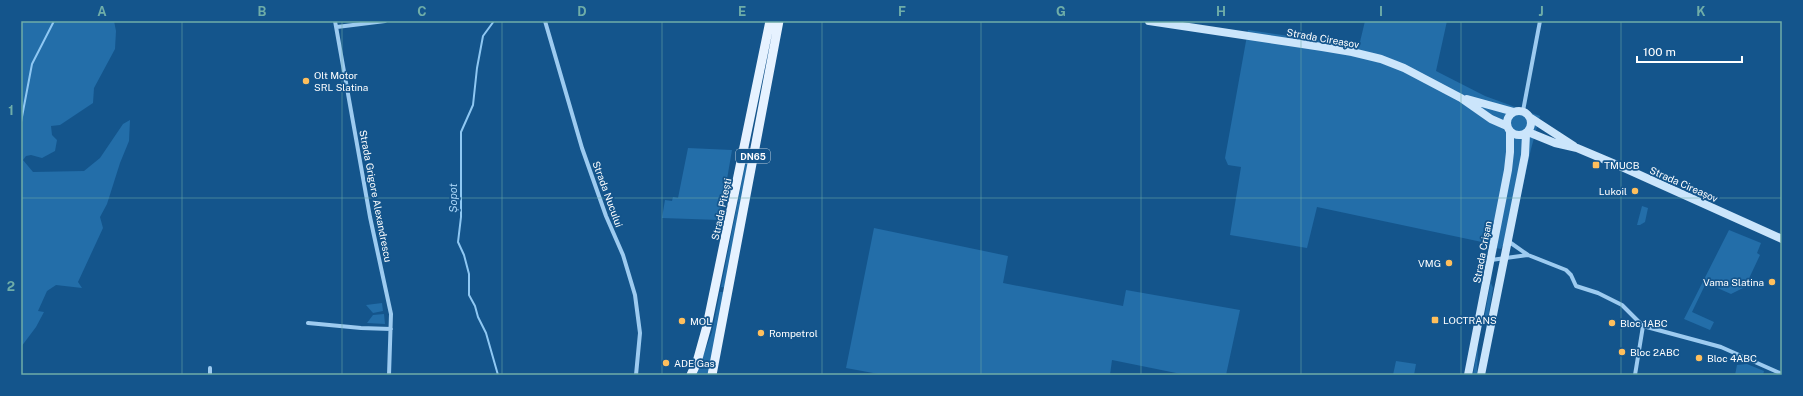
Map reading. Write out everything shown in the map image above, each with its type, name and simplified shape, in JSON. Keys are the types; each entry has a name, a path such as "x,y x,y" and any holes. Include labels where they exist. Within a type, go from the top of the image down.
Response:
{"main road":[{"name":"Strada Pitești","path":"712,375 770,21"},
{"name":"Strada Pitești","path":"691,375 697,362 706,330 779,21"},
{"name":"Strada Cireașov","path":"1149,21 1352,52 1381,59 1404,68 1461,98 1491,119 1509,129"},
{"name":"Strada Cireașov","path":"1461,98 1514,112"},
{"path":"1481,375 1526,150 1527,133 1532,125 1530,118 1523,112 1514,112 1508,118 1509,129 1517,136 1527,133"},
{"name":"Strada Cireașov","path":"1530,118 1577,148 1782,239"},
{"name":"Strada Crișan","path":"1468,375 1508,170 1510,152 1509,129"},
{"name":"Strada Cireașov","path":"1527,133 1555,143 1577,148"}],"street":[{"name":"Strada Grigore Alexandrescu","path":"335,21 370,217 391,314 389,375"},
{"path":"337,27 385,21"},
{"name":"Strada Nucului","path":"545,21 582,148 606,216 623,255 635,295 640,333 636,375"},
{"path":"1523,112 1540,21"},
{"path":"1507,240 1528,255 1566,270 1571,275 1576,286 1598,293 1622,305 1644,326 1721,347 1782,374"},
{"path":"1491,260 1528,255"},
{"path":"308,323 360,328 391,328"},
{"path":"1635,375 1644,326"},
{"path":"210,368 210,375"}],"shaded area":[{"path":"21,21 114,21 116,31 115,49 94,88 93,103 60,125 51,126 52,135 57,140 55,151 42,158 31,155 26,156 23,160 33,172 84,171 100,158 123,124 130,120 129,141 120,163 107,204 100,217 103,228 78,282 82,288 56,285 47,291 38,311 44,312 36,327 21,347"},
{"path":"1365,21 1447,21 1436,71 1485,96 1540,116 1531,149 1509,248 1502,246 1501,249 1496,248 1496,245 1317,207 1307,248 1230,235 1241,167 1228,165 1225,158 1248,30 1359,46"},
{"path":"688,148 732,150 720,220 662,218 665,200 672,201 673,197 678,198"},
{"path":"748,150 750,150 727,288 721,287"},
{"path":"1642,206 1648,208 1645,222 1637,225"},
{"path":"874,228 1008,256 1003,283 1123,306 1126,290 1240,310 1226,375 1186,375 1112,360 1110,375 884,375 846,368"},
{"path":"1729,230 1761,243 1757,253 1760,255 1745,287 1731,294 1706,283 1692,312 1714,322 1710,330 1684,319"},
{"path":"1493,269 1491,283 1493,288 1487,324 1483,325"},
{"path":"720,292 725,292 709,375 696,375 712,332"},
{"path":"382,303 383,311 373,313 366,305"},
{"path":"384,314 385,324 367,323 373,315"},
{"path":"1478,345 1477,375 1473,375"},
{"path":"1396,361 1416,364 1414,375 1393,375"},
{"path":"1747,364 1764,371 1763,375 1735,375 1737,365"}],"waterway":[{"path":"21,122 32,64 54,21"},
{"name":"Șopot","path":"494,21 483,36 477,68 473,105 461,132 461,217 458,242 464,255 469,274 469,295 486,333 498,375"}],"place":[{"name":"Olt Motor SRL Slatina","path":"306,81"},
{"name":"TMUCB","path":"1596,165"},
{"name":"Lukoil","path":"1635,191"},
{"name":"VMG","path":"1449,263"},
{"name":"Vama Slatina","path":"1772,282"},
{"name":"LOCTRANS","path":"1435,320"},
{"name":"MOL","path":"682,321"},
{"name":"Bloc 1ABC","path":"1612,323"},
{"name":"Rompetrol","path":"761,333"},
{"name":"Bloc 2ABC","path":"1622,352"},
{"name":"Bloc 4ABC","path":"1699,358"},
{"name":"ADE Gas","path":"666,363"}]}
